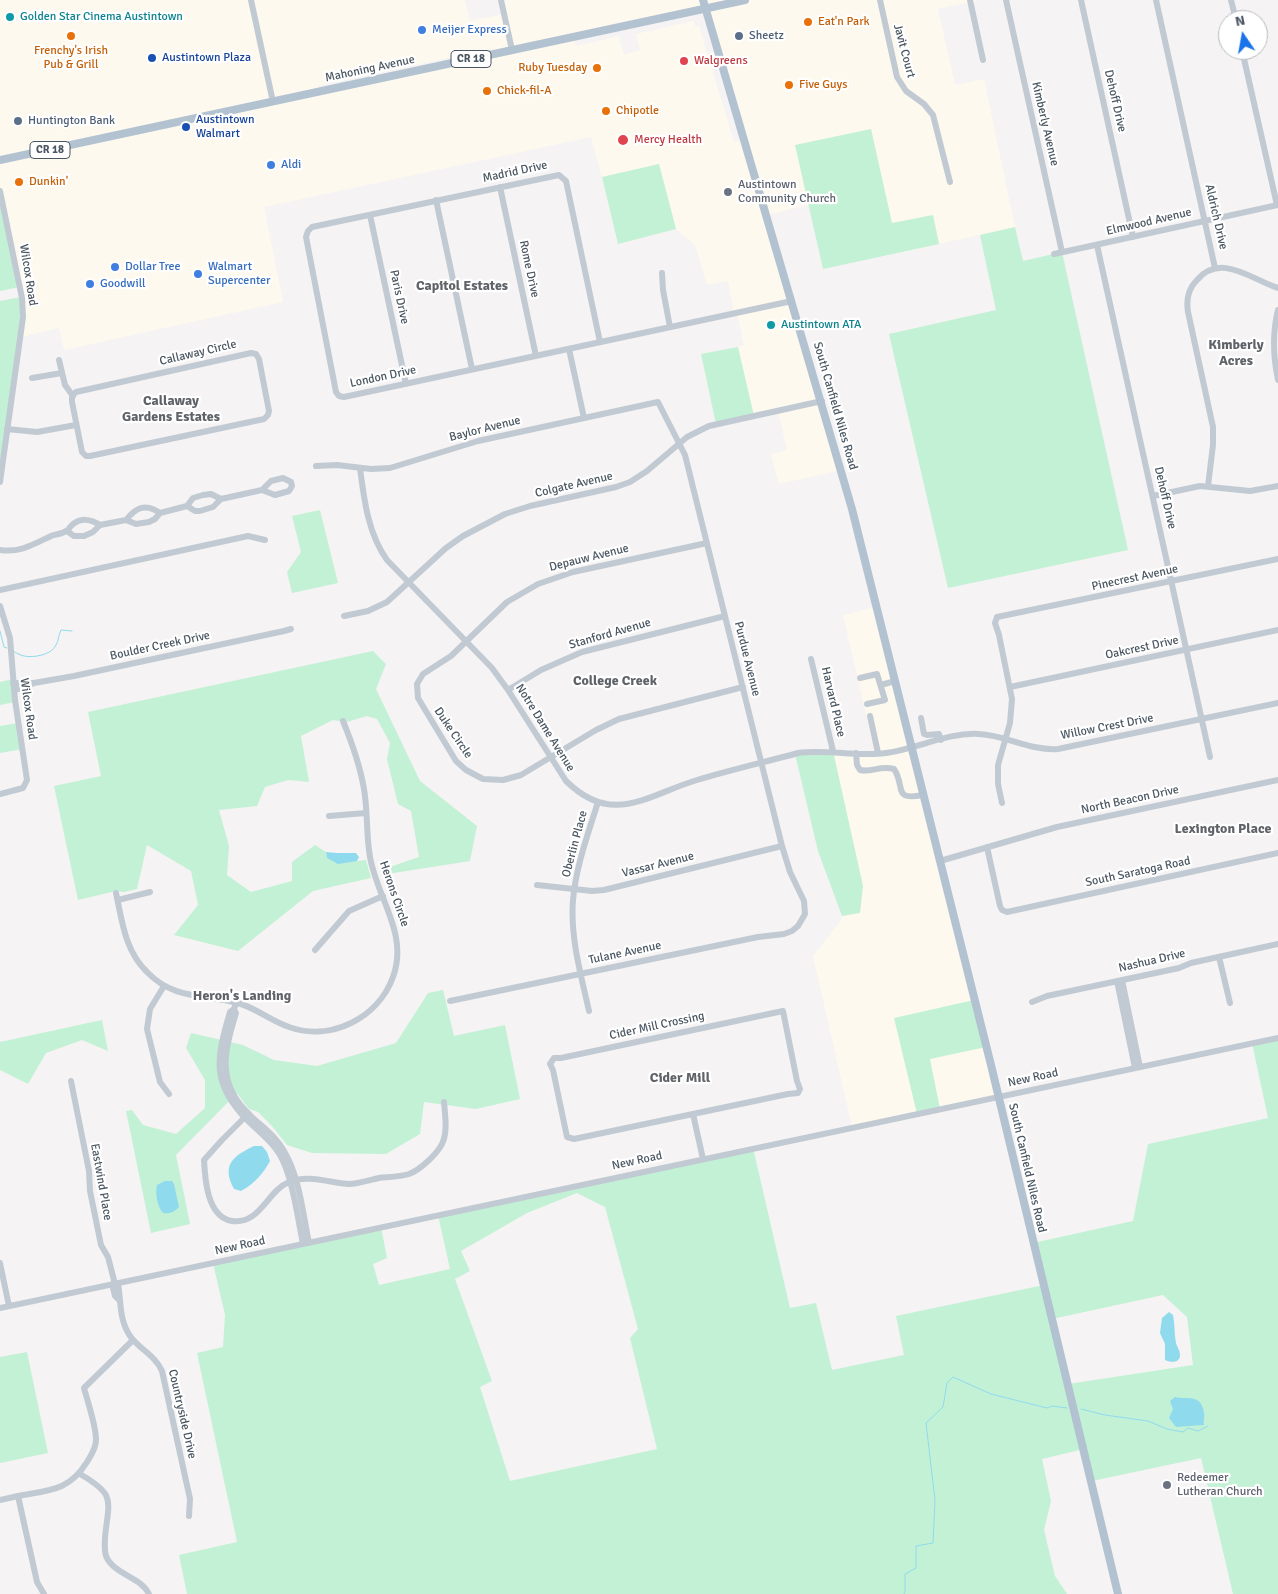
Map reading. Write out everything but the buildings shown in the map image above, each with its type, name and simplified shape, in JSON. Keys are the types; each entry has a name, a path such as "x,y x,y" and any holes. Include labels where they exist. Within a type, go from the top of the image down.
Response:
{"main road":[{"name":"South Canfield Niles Road","path":"703,0 822,401 852,509 998,1096 1118,1594"},
{"name":"Mahoning Avenue","path":"0,160 745,0"}],"street":[{"path":"251,0 273,102"},
{"path":"501,0 512,50"},
{"name":"Javit Court","path":"880,0 897,77 906,91 924,104 933,116 950,182"},
{"path":"970,0 983,60"},
{"name":"Kimberly Avenue","path":"1006,0 1062,252"},
{"name":"Dehoff Drive","path":"1081,0 1133,237"},
{"name":"Aldrich Drive","path":"1156,0 1215,268 1204,273 1193,284 1188,294 1187,304 1213,427 1213,445 1208,486"},
{"path":"1244,60 1277,205"},
{"name":"Madrid Drive","path":"308,231 312,227 556,175 564,179 600,342"},
{"name":"Rome Drive","path":"500,187 536,356"},
{"name":"Wilcox Road","path":"0,191 22,298 23,317 0,482"},
{"path":"436,200 472,370"},
{"name":"Elmwood Avenue","path":"1054,254 1277,205"},
{"name":"Paris Drive","path":"370,215 406,384"},
{"name":"London Drive","path":"308,231 306,237 337,394 344,397 792,301"},
{"name":"Dehoff Drive","path":"1097,245 1210,757"},
{"path":"1215,268 1232,268 1278,288"},
{"path":"662,273 663,290 670,327"},
{"path":"1278,310 1273,342 1278,380"},
{"path":"569,349 584,418"},
{"name":"Callaway Circle","path":"251,353 256,354 259,359 269,410 268,415 264,418 86,456 82,452 76,425 72,402 73,396 78,391 251,353"},
{"path":"59,360 60,376 73,396"},
{"path":"32,378 60,376"},
{"name":"Colgate Avenue","path":"344,616 381,606 446,548 486,523 530,506 622,485 647,472 693,432 709,426 822,401"},
{"name":"Baylor Avenue","path":"316,466 337,465 371,469 390,468 478,442 658,402"},
{"name":"Purdue Avenue","path":"658,402 685,455 782,846 790,872 805,905 805,914 802,922"},
{"path":"7,429 37,432 76,425"},
{"name":"Notre Dame Avenue","path":"360,468 375,541 387,560 492,668 508,690 561,775 572,787 598,802 616,805 637,803 695,780 798,754 816,751 878,753 911,748"},
{"path":"1153,496 1194,487 1208,486 1250,491 1278,486"},
{"path":"187,506 195,511 200,511 213,507 221,499 262,490"},
{"path":"67,531 74,536 84,536 93,532 100,525 126,520 138,524 149,522 160,513 187,506 193,498 203,495 211,494 221,499"},
{"path":"126,520 133,511 142,508 151,508 160,513"},
{"path":"0,550 24,549 52,535 67,531 75,523 86,519 100,525"},
{"path":"0,590 248,536 265,540"},
{"name":"Depauw Avenue","path":"466,640 508,602 548,580 573,572 707,543"},
{"name":"Pinecrest Avenue","path":"1010,687 999,635 994,623 996,618 1002,615 1011,616 1278,559"},
{"name":"Wilcox Road","path":"0,606 10,638 14,686 27,772 25,786 20,790 0,794"},
{"name":"Stanford Avenue","path":"508,690 541,670 582,652 725,616"},
{"name":"Boulder Creek Drive","path":"14,686 27,687 34,683 275,634 291,629"},
{"name":"Oakcrest Drive","path":"1010,687 1278,630"},
{"name":"Duke Circle","path":"466,640 443,662 423,674 416,689 420,703 456,761 472,774 497,780 521,775 550,758"},
{"name":"Harvard Place","path":"811,659 833,751"},
{"path":"860,678 877,674 880,685 884,700 867,704"},
{"path":"880,685 895,682"},
{"path":"550,758 596,730 619,719 743,687"},
{"path":"1002,803 998,772 1012,712 1010,687"},
{"name":"Willow Crest Drive","path":"911,748 973,734 990,735 1037,748 1058,749 1278,703"},
{"path":"870,716 878,753"},
{"path":"921,718 924,734 940,734 941,740"},
{"name":"Herons Circle","path":"150,892 117,896 127,939 136,960 164,986 190,996 254,1009 284,1025 309,1032 336,1029 361,1018 376,1005 386,991 397,965 398,941 370,857 364,790 358,759 343,721"},
{"path":"856,753 857,765 860,770 864,772 885,766 894,768 898,774 905,796 909,798 923,796"},
{"name":"North Beacon Drive","path":"940,861 1057,827 1278,780"},
{"name":"Oberlin Place","path":"589,1011 574,929 574,889 598,802"},
{"path":"329,816 366,813"},
{"name":"Vassar Avenue","path":"537,885 592,891 604,890 782,846"},
{"name":"South Saratoga Road","path":"987,847 1000,906 1002,910 1007,912 1278,853"},
{"path":"315,950 349,910 383,896"},
{"name":"Tulane Avenue","path":"450,1001 758,937 784,934 795,929 802,922"},
{"name":"Nashua Drive","path":"1032,1002 1047,996 1179,968 1191,963 1278,944"},
{"path":"1219,957 1230,1003"},
{"path":"1119,980 1138,1067"},
{"path":"164,986 150,1009 148,1029 160,1082 169,1094"},
{"path":"235,1006 230,1012 220,1044 220,1072 231,1101 276,1148 285,1164 292,1181 306,1243"},
{"name":"Cider Mill Crossing","path":"783,1011 800,1088 798,1093 693,1114 569,1139 566,1135 550,1062 554,1058 783,1011"},
{"name":"New Road","path":"0,1308 1278,1038"},
{"name":"Eastwind Place","path":"71,1081 89,1171 90,1191 100,1245 108,1257 115,1284"},
{"path":"247,1116 204,1160 205,1178 211,1203 219,1215 232,1221 249,1219 264,1206 279,1188 292,1181 310,1178 351,1184 376,1178 410,1174 427,1163 443,1143 446,1124 444,1102"},
{"path":"693,1114 702,1159"},
{"path":"0,1263 9,1306"},
{"name":"Countryside Drive","path":"115,1284 120,1295 118,1300 125,1327 133,1340 156,1361 162,1371 190,1499 189,1516"},
{"path":"0,1500 66,1485 80,1474 94,1451 96,1441 84,1388 133,1340"},
{"path":"80,1474 100,1486 108,1499 104,1545 107,1559 114,1567 143,1585 149,1594"},
{"path":"18,1496 37,1582 44,1594"}],"shaded area":[{"path":"0,0 465,0 470,21 504,14 502,0 980,0 938,9 955,85 984,79 1015,227 939,244 933,215 892,224 871,129 795,145 809,205 767,215 842,470 779,484 771,454 787,450 778,411 754,416 738,347 744,345 737,313 734,314 728,281 707,285 695,245 676,229 659,164 602,177 591,137 264,207 283,302 64,350 59,328 21,337 23,317 0,191","holes":["705,9 744,139 734,142 699,26 695,26 693,21 636,34 640,50 624,55 619,36 576,46 574,37","476,52 477,57 319,91 318,86"]},
{"path":"876,607 998,1096 852,1127 813,956 842,919 842,916 860,912 833,751 875,753 843,615"}],"green space":[{"path":"871,129 892,223 933,215 939,244 823,269 795,145"},
{"path":"659,164 676,229 618,244 602,177"},
{"path":"0,191 20,287 0,291"},
{"path":"1015,227 1023,261 1062,252 1128,550 948,588 889,334 996,310 980,235"},
{"path":"21,297 23,307 0,482 0,301"},
{"path":"738,347 754,416 716,424 701,354"},
{"path":"320,510 338,583 292,593 287,572 301,552 292,516"},
{"path":"373,651 386,664 376,689 420,781 477,826 470,861 381,875 384,869 419,857 411,811 398,804 387,759 390,743 377,719 367,716 347,722 333,720 301,736 309,782 288,780 265,787 257,806 219,810 229,846 227,875 251,892 292,881 292,862 315,845 326,852 327,858 366,860 371,878 313,891 238,951 174,935 198,905 191,871 147,845 137,889 124,892 116,891 78,900 54,786 101,776 88,712"},
{"path":"13,679 15,702 0,705 0,682"},
{"path":"18,723 23,749 0,753 0,726"},
{"path":"833,751 863,886 860,913 842,916 818,851 795,754"},
{"path":"443,990 454,1036 505,1025 520,1099 476,1109 424,1102 420,1134 386,1154 312,1153 287,1145 258,1112 249,1109 237,1093 176,1155 190,1224 151,1233 126,1111 132,1110 143,1125 176,1134 205,1108 205,1080 186,1048 191,1033 243,1045 274,1060 317,1066 396,1043 428,993"},
{"path":"974,1000 986,1047 930,1059 940,1109 917,1114 894,1018"},
{"path":"102,1020 108,1051 82,1040 46,1053 28,1084 0,1070 0,1042"},
{"path":"1278,1038 1278,1594 1233,1594 1201,1458 1092,1481 1084,1449 1042,1459 1051,1501 1044,1530 1055,1576 1067,1594 187,1594 179,1555 237,1542 197,1353 223,1347 225,1315 213,1263 381,1227 387,1258 373,1264 379,1285 450,1269 438,1215 753,1148 790,1308 816,1303 832,1370 904,1355 896,1316 1044,1285 1033,1243 1133,1221 1148,1144 1268,1118 1252,1043","holes":["577,1193 605,1207 638,1329 630,1338 657,1449 510,1481 480,1387 492,1381 455,1279 470,1271 461,1251 527,1213","1163,1295 1187,1317 1193,1365 1068,1384 1052,1319"]},
{"path":"27,1352 48,1453 0,1463 0,1357"}],"water":[{"path":"326,852 356,853 359,857 357,861 338,864 327,858"},
{"path":"254,1146 262,1146 267,1152 270,1161 254,1182 241,1191 234,1189 229,1174 231,1162"},
{"path":"165,1181 172,1181 174,1184 179,1207 168,1213 163,1213 156,1196 157,1185"},
{"path":"1169,1312 1173,1315 1175,1340 1180,1352 1180,1358 1172,1362 1165,1360 1165,1344 1160,1333 1162,1318"},
{"path":"1175,1397 1193,1399 1200,1402 1204,1413 1204,1425 1176,1427 1169,1418 1173,1409 1170,1401"}],"waterway":[{"path":"13,651 24,656 42,655 54,648 61,630 72,631"},
{"path":"0,631 4,647 7,648"},
{"path":"904,1594 905,1574 916,1568 916,1546 933,1543 935,1500 926,1423 943,1407 947,1383 953,1377 991,1394 1047,1408 1052,1406 1067,1408"},
{"path":"1081,1409 1105,1415 1148,1421 1167,1429 1183,1432 1188,1428 1198,1431 1208,1426"}],"place":[{"name":"Golden Star Cinema Austintown","path":"10,17"},
{"name":"Eat'n Park","path":"808,22"},
{"name":"Meijer Express","path":"422,30"},
{"name":"Frenchy's Irish Pub & Grill","path":"71,36"},
{"name":"Sheetz","path":"739,36"},
{"name":"Austintown Plaza","path":"152,58"},
{"name":"Walgreens","path":"684,61"},
{"name":"Ruby Tuesday","path":"597,68"},
{"name":"Five Guys","path":"789,85"},
{"name":"Chick-fil-A","path":"487,91"},
{"name":"Chipotle","path":"606,111"},
{"name":"Huntington Bank","path":"18,121"},
{"name":"Austintown Walmart","path":"186,127"},
{"name":"Mercy Health","path":"623,140"},
{"name":"Aldi","path":"271,165"},
{"name":"Dunkin'","path":"19,182"},
{"name":"Austintown Community Church","path":"728,192"},
{"name":"Dollar Tree","path":"115,267"},
{"name":"Walmart Supercenter","path":"198,274"},
{"name":"Goodwill","path":"90,284"},
{"name":"Austintown ATA","path":"771,325"},
{"name":"Redeemer Lutheran Church","path":"1167,1485"}],"district":[{"name":"Capitol Estates","path":"462,286"},
{"name":"Kimberly Acres","path":"1236,354"},
{"name":"Callaway Gardens Estates","path":"171,410"},
{"name":"College Creek","path":"615,681"},
{"name":"Lexington Place","path":"1223,829"},
{"name":"Heron's Landing","path":"242,996"},
{"name":"Cider Mill","path":"680,1078"}]}
